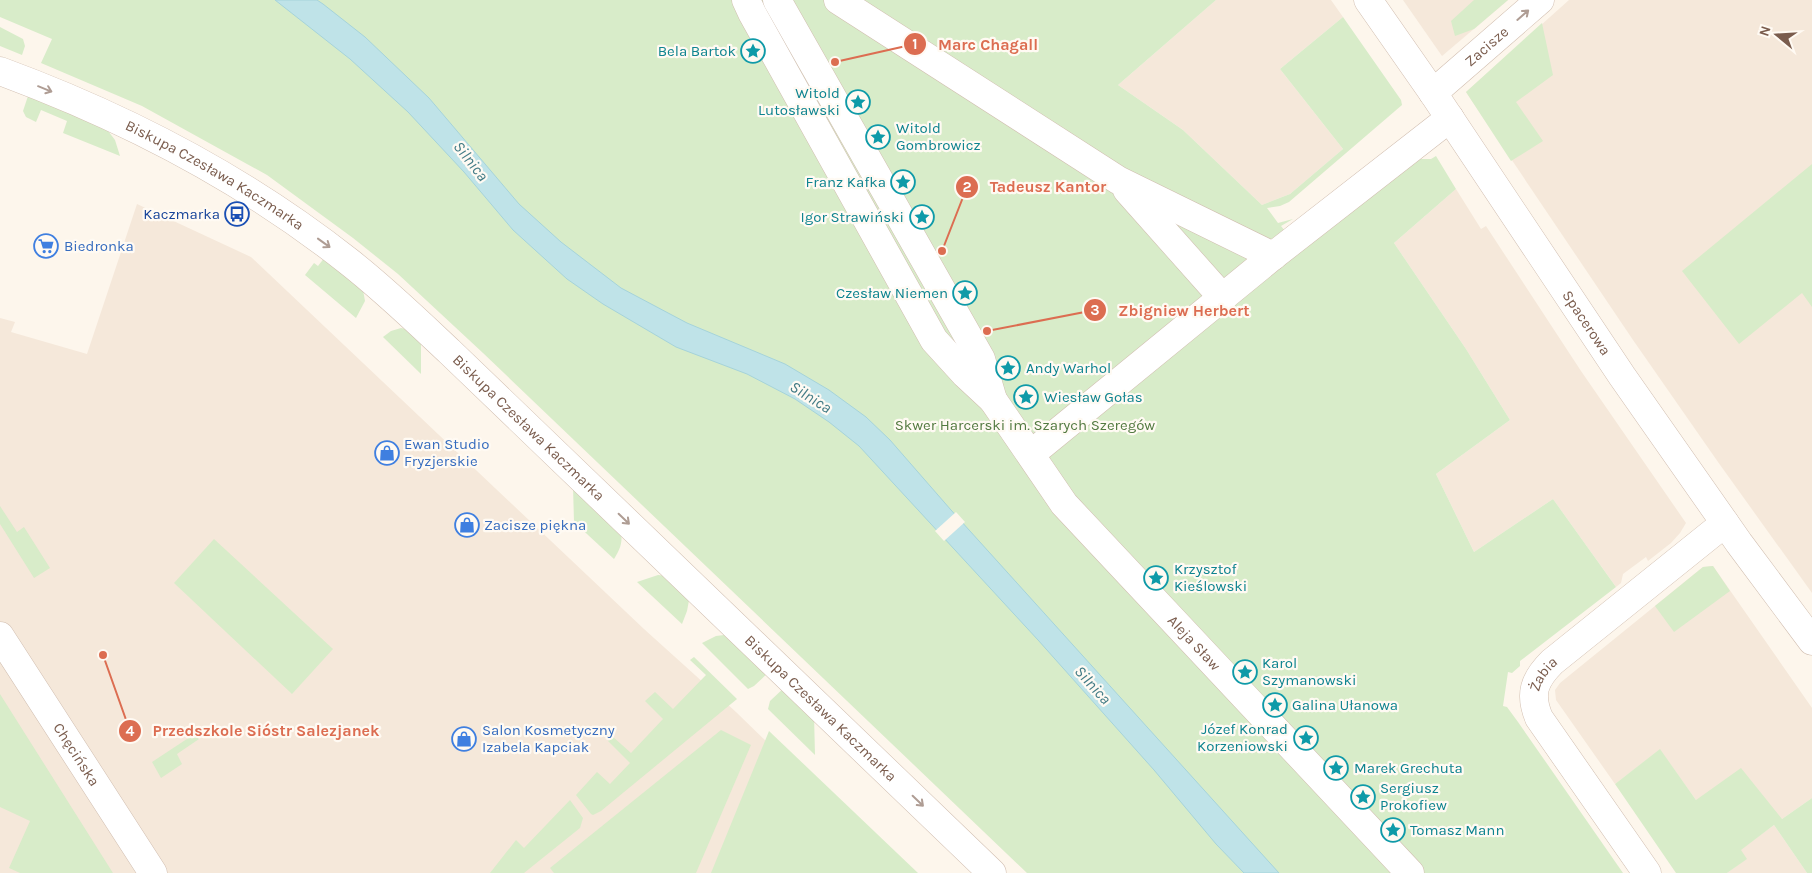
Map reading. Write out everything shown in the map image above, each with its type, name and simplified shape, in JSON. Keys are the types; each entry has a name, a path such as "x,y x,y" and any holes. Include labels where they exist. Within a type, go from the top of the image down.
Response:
{"street":[{"name":"Aleja Sław","path":"746,0 929,333 965,374 993,400 1064,504 1410,873"},
{"name":"Aleja Sław","path":"777,0 981,359 993,400"},
{"path":"838,0 1118,180 1273,256"},
{"name":"Spacerowa","path":"1368,0 1433,92 1622,376 1725,523 1812,642"},
{"name":"Zacisze","path":"1433,92 1540,0"},
{"name":"Biskupa Czesława Kaczmarka","path":"0,71 110,115 150,135 250,192 349,262 392,298 477,378 992,873"},
{"path":"1031,454 1273,256 1450,118"},
{"path":"1118,180 1223,298"},
{"name":"Żabia","path":"1647,873 1539,718 1534,700 1535,686 1538,678 1552,662 1725,523"},
{"name":"Chęcińska","path":"0,636 154,873"}],"shaded area":[{"path":"1216,0 1331,0 1343,17 1280,69 1343,149 1290,194 1262,205 1183,130 1118,85"},
{"path":"1403,0 1508,0 1442,56"},
{"path":"1569,0 1812,0 1812,593 1633,340 1466,92"},
{"path":"1456,189 1481,229 1486,226 1581,371 1686,523 1671,543 1648,561 1646,557 1623,574 1621,583 1616,587 1553,499 1474,552 1436,474 1510,420 1466,349 1394,243"},
{"path":"137,204 251,257 644,629 736,712 901,873 0,873 0,318 15,322 11,332 87,354"},
{"path":"1713,566 1812,708 1812,798 1782,819 1696,800 1660,750 1615,784 1556,700 1555,690 1560,683 1703,567"},
{"path":"1774,825 1807,873 1727,873 1746,859 1740,850"}],"green space":[{"name":"Skwer Harcerski im. Szarych Szeregów","path":"0,0 1216,0 1118,85 1183,130 1262,205 1290,194 1343,149 1280,69 1343,17 1401,100 1402,105 1289,202 1267,208 1278,223 1293,219 1281,226 1301,251 1418,159 1431,159 1436,156 1456,189 1394,243 1466,349 1510,420 1436,474 1474,552 1553,499 1616,587 1520,661 1520,666 1512,673 1508,672 1503,706 1507,707 1518,722 1623,873 1027,873 398,274 353,238 267,175 142,106 41,63 52,39 0,17"},
{"path":"1474,0 1508,0 1474,29 1455,36 1451,21"},
{"path":"1542,23 1553,75 1516,102 1543,141 1511,161 1466,92"},
{"path":"0,27 23,39 25,46 22,55 0,46"},
{"path":"29,93 105,127 115,140 120,156 63,133 67,121 41,110 36,122 26,117 23,111"},
{"path":"1812,164 1812,307 1802,293 1739,344 1682,271"},
{"path":"325,257 363,290 365,301 356,318 305,275 314,263 318,266"},
{"path":"401,328 406,329 421,343 421,374 383,337 391,331"},
{"path":"573,486 621,533 620,547 614,559 574,522"},
{"path":"0,506 17,532 24,527 50,568 34,578 0,524"},
{"path":"214,539 333,649 292,694 174,583"},
{"path":"1713,566 1730,591 1674,632 1655,606 1703,567"},
{"path":"658,575 668,576 690,595 682,624 637,582"},
{"path":"724,635 733,638 769,672 754,686 748,689 702,643 716,636"},
{"path":"694,657 737,699 601,811 593,815 591,814 576,795 597,772 610,784 630,763 608,741 612,736 631,753 663,719 645,701 655,692 673,709 706,675 690,660"},
{"path":"785,687 814,715 815,755 768,709 770,701"},
{"path":"0,694 113,873 20,873 9,868 30,821 0,807"},
{"path":"721,730 751,745 696,873 554,873 550,868"},
{"path":"769,731 918,873 711,873"},
{"path":"196,733 199,739 177,754 182,764 161,778 152,762"},
{"path":"1660,749 1696,800 1741,768 1782,819 1812,798 1812,873 1807,873 1774,825 1741,850 1747,859 1727,873 1676,873 1615,784"},
{"path":"570,800 583,818 580,828 524,873 490,873 516,840 524,848"}],"water":[{"name":"Silnica","path":"275,0 317,0 365,37 429,98 519,204 561,242 621,288 687,323 785,364 829,390 866,417 890,440 1279,873 1244,873 1216,844 1154,770 1038,640 859,446 829,422 795,399 747,374 676,347 603,304 567,279 513,230 464,172 408,112 350,59"}],"pier":[{"path":"956,512 965,522 944,541 935,531"}],"place":[{"name":"Bela Bartok","path":"753,51"},
{"name":"Marc Chagall","path":"835,62"},
{"name":"Witold Lutosławski","path":"858,102"},
{"name":"Witold Gombrowicz","path":"878,137"},
{"name":"Franz Kafka","path":"903,182"},
{"name":"Kaczmarka","path":"237,214"},
{"name":"Igor Strawiński","path":"922,217"},
{"name":"Biedronka","path":"46,246"},
{"name":"Tadeusz Kantor","path":"942,251"},
{"name":"Czesław Niemen","path":"965,293"},
{"name":"Zbigniew Herbert","path":"987,331"},
{"name":"Andy Warhol","path":"1008,368"},
{"name":"Wiesław Gołas","path":"1026,397"},
{"name":"Ewan Studio Fryzjerskie","path":"387,453"},
{"name":"Zacisze piękna","path":"467,525"},
{"name":"Krzysztof Kieślowski","path":"1156,578"},
{"name":"Przedszkole Sióstr Salezjanek","path":"103,655"},
{"name":"Karol Szymanowski","path":"1245,672"},
{"name":"Galina Ułanowa","path":"1275,705"},
{"name":"Józef Konrad Korzeniowski","path":"1306,738"},
{"name":"Salon Kosmetyczny Izabela Kapciak","path":"464,739"},
{"name":"Marek Grechuta","path":"1336,768"},
{"name":"Sergiusz Prokofiew","path":"1363,797"},
{"name":"Tomasz Mann","path":"1393,830"}]}
